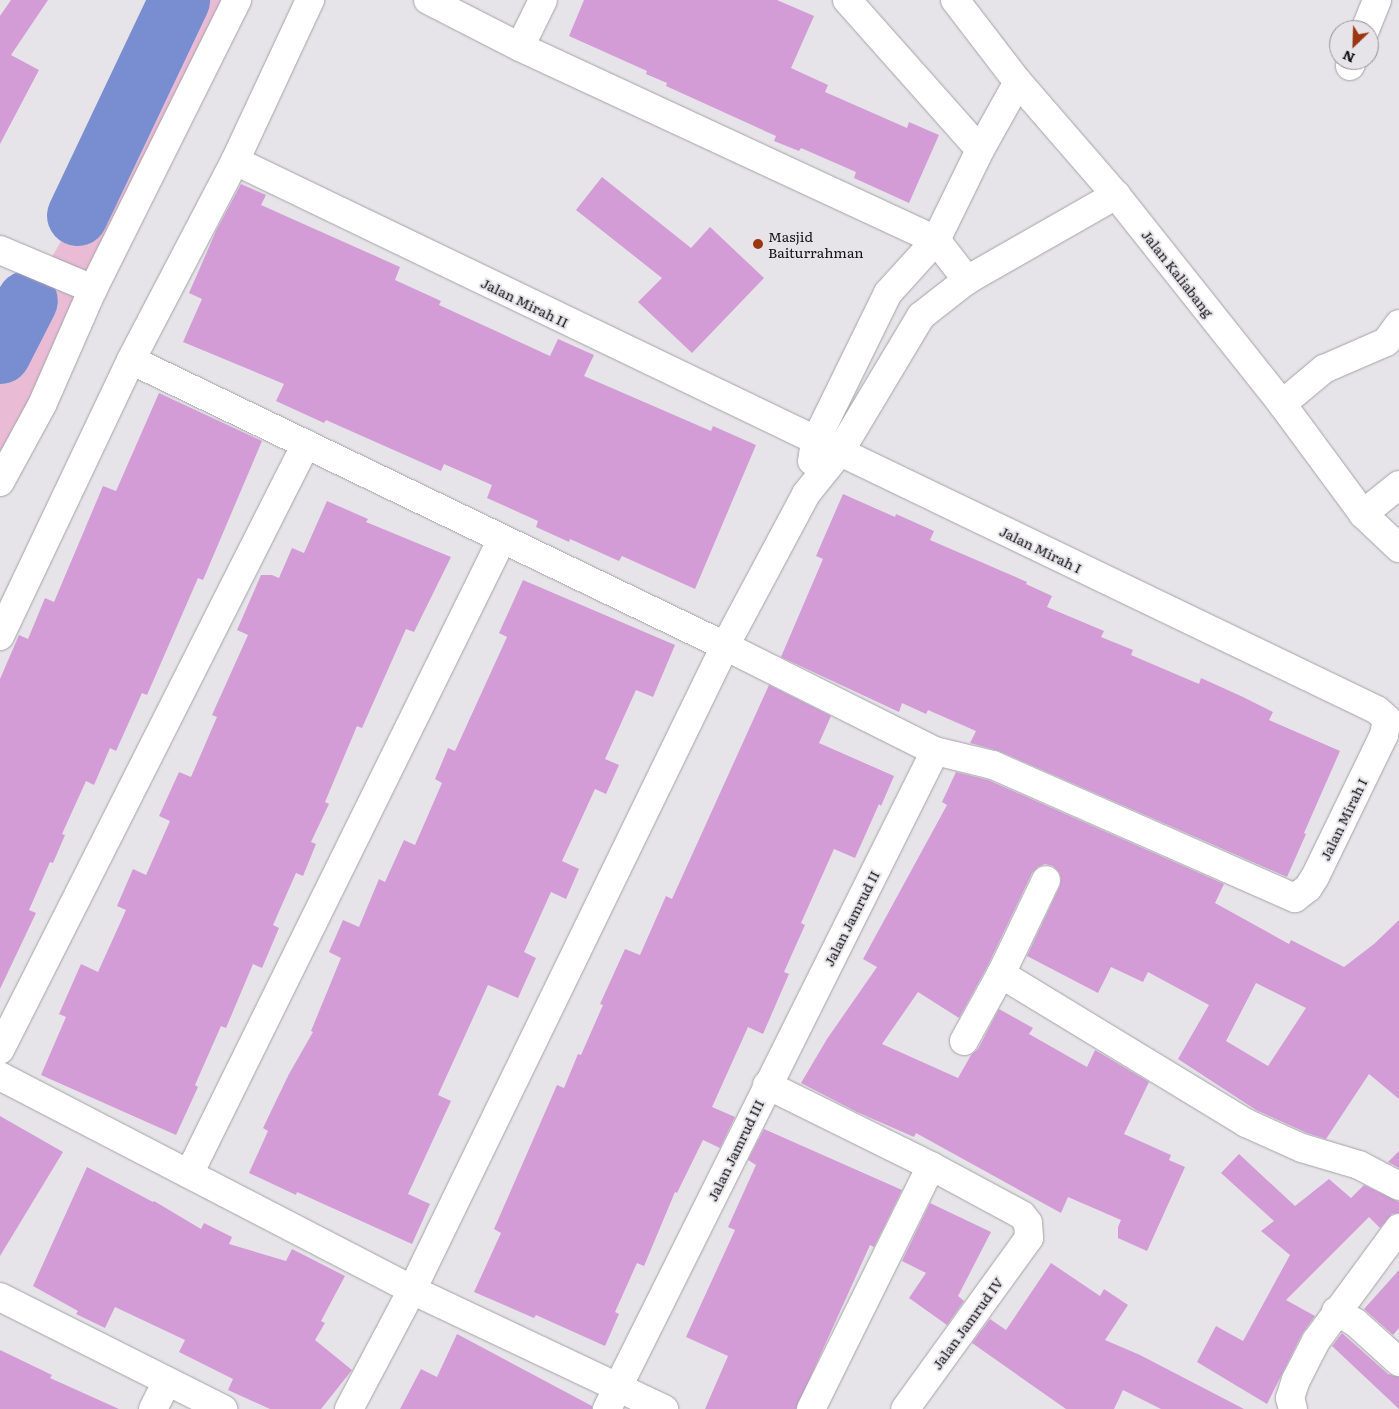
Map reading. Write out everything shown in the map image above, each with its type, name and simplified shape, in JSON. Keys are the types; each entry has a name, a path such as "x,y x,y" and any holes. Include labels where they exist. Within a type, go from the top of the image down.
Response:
{"street":[{"path":"0,482 42,405 93,289 236,0"},
{"path":"0,636 131,360 235,161 310,0"},
{"path":"428,0 520,48 936,240 967,280"},
{"path":"520,48 543,0"},
{"path":"847,0 980,150"},
{"name":"Jalan Kaliabang","path":"955,0 1018,82 1116,195 1282,404 1363,514 1399,548"},
{"path":"1369,20 1377,0"},
{"path":"349,1409 412,1290 725,646 806,494 827,448 888,293 936,240 980,150 1018,82"},
{"name":"Jalan Mirah II","path":"235,161 827,448"},
{"path":"827,448 921,316 967,280 1116,195"},
{"path":"9,253 67,280 93,289"},
{"path":"1282,404 1324,369 1386,342 1399,324"},
{"name":"Jalan Mirah I","path":"131,360 725,646 935,750 993,765 1295,898 1308,888 1384,735 1387,720 1376,710 827,448"},
{"path":"0,1050 306,444"},
{"path":"1363,514 1399,485"},
{"path":"189,1174 502,538"},
{"name":"Jalan Jamrud II","path":"767,1085 935,750"},
{"path":"964,1041 1001,974 1046,880"},
{"path":"1001,974 1246,1122 1302,1148 1359,1165 1399,1186"},
{"path":"0,1076 412,1290 613,1398 664,1409"},
{"name":"Jalan Jamrud III","path":"613,1398 767,1085 931,1166 1022,1215 1028,1223 1029,1238"},
{"path":"811,1409 931,1166"},
{"path":"1293,1409 1290,1398 1296,1380 1316,1341 1336,1311 1399,1228"},
{"name":"Jalan Jamrud IV","path":"905,1409 1029,1238"},
{"path":"0,1297 223,1409"},
{"path":"1336,1311 1356,1323 1399,1362"},
{"path":"153,1409 167,1381"}],"shaded area":[{"path":"179,0 237,0 0,482 0,353 27,300 79,210"}],"building":[{"path":"11,0 48,0 11,55 39,70 0,144 0,16"},
{"path":"584,0 777,0 814,16 791,68 828,85 825,92 907,128 909,122 939,135 909,203 854,178 856,172 801,148 799,151 774,141 776,136 666,86 667,83 646,74 647,71 569,36"},
{"path":"602,177 691,248 710,227 764,278 692,353 638,302 662,278 576,210"},
{"path":"241,184 266,195 261,205 400,267 395,280 441,301 439,305 550,356 558,339 594,355 584,376 711,431 713,426 756,445 695,589 622,556 619,561 570,539 569,542 536,527 538,521 487,498 492,485 444,464 441,471 326,420 324,423 276,401 284,384 183,342 202,299 189,293 216,231"},
{"path":"159,393 262,441 203,580 198,578 147,695 142,693 116,751 110,748 94,785 86,781 62,834 65,835 53,863 50,862 29,910 36,913 0,989 0,679 19,635 28,639 45,598 54,602 103,486 116,491"},
{"path":"843,494 895,517 896,514 934,531 930,540 1027,582 1026,584 1052,596 1047,607 1104,631 1101,637 1133,650 1131,655 1199,684 1201,678 1243,697 1273,712 1269,720 1340,751 1287,877 999,751 970,743 976,731 928,710 926,714 902,703 899,712 781,657 823,559 816,556"},
{"path":"327,501 368,519 366,522 451,557 414,632 406,629 362,728 357,726 325,802 329,804 311,842 316,844 303,876 296,873 273,925 279,928 262,968 253,964 226,1028 221,1026 195,1085 198,1087 176,1135 41,1075 66,1017 59,1014 81,964 98,972 126,910 117,906 133,869 146,875 170,821 159,816 179,772 191,777 217,717 212,715 248,635 237,630 261,575 272,575 279,578 292,548 304,553"},
{"path":"523,580 675,645 653,697 636,690 605,759 619,765 606,794 595,789 562,861 579,869 566,899 551,892 524,952 536,958 518,998 488,985 438,1095 451,1101 408,1194 430,1204 412,1244 297,1192 296,1195 249,1173 268,1131 263,1128 289,1074 313,1032 311,1031 341,958 329,952 343,920 359,927 379,879 385,882 404,840 415,845 442,783 435,779 448,748 455,751 507,637 499,633"},
{"path":"769,685 831,716 819,743 894,776 881,806 879,804 855,858 834,849 801,923 805,925 784,972 789,974 763,1034 748,1027 712,1107 735,1117 720,1148 703,1140 677,1193 675,1192 644,1266 637,1263 615,1312 619,1314 605,1346 536,1315 534,1318 474,1292 501,1233 494,1229 557,1085 564,1088 578,1054 581,1055 603,1005 600,1004 625,949 640,955 666,896 672,899"},
{"path":"956,772 988,780 1224,884 1215,903 1289,944 1291,940 1344,967 1374,944 1399,920 1399,1099 1369,1074 1326,1139 1307,1133 1256,1110 1178,1059 1209,1005 1148,972 1143,982 1111,967 1098,993 1027,956 1060,886 1061,878 1059,872 1053,866 1045,864 1038,867 1032,873 987,967 959,1018 918,992 882,1044 958,1078 971,1055 978,1049 999,1009 1033,1028 1029,1034 1087,1067 1095,1050 1149,1082 1124,1134 1171,1155 1169,1160 1185,1167 1147,1251 1118,1238 1118,1227 1121,1220 1068,1197 1061,1213 916,1133 914,1137 857,1112 801,1083 827,1039 877,967 863,959 947,805 942,802","holes":["1256,983 1306,1008 1268,1066 1226,1041"]},
{"path":"0,1116 63,1152 0,1256"},
{"path":"764,1129 902,1190 874,1247 870,1245 796,1409 705,1409 728,1356 686,1337 735,1230 728,1227 756,1165 748,1160"},
{"path":"1399,1151 1399,1168 1388,1162"},
{"path":"1239,1154 1295,1206 1329,1179 1351,1198 1364,1185 1399,1202 1399,1213 1392,1214 1380,1228 1369,1217 1286,1300 1315,1316 1302,1334 1267,1404 1197,1362 1216,1326 1243,1341 1290,1255 1261,1231 1274,1221 1221,1173"},
{"path":"87,1167 154,1201 201,1229 204,1223 232,1237 229,1244 286,1261 292,1249 345,1276 321,1321 325,1323 315,1340 352,1370 321,1409 270,1409 228,1390 233,1379 179,1352 185,1340 115,1307 105,1328 76,1314 78,1311 33,1286"},
{"path":"930,1203 991,1232 958,1296 964,1301 947,1325 909,1298 926,1273 902,1261"},
{"path":"1051,1263 1100,1296 1104,1289 1128,1305 1105,1340 1140,1355 1244,1409 1161,1409 1123,1390 1114,1409 1066,1409 972,1343 990,1319 1006,1330"},
{"path":"1399,1270 1399,1328 1393,1335 1364,1309"},
{"path":"1342,1333 1388,1374 1399,1377 1399,1409 1332,1346"},
{"path":"457,1334 592,1406 592,1409 400,1409 421,1369 437,1377"},
{"path":"0,1350 52,1375 50,1378 119,1409 0,1409"}],"waterway":[{"path":"77,215 179,0"},
{"path":"0,353 27,300"}],"place":[{"name":"Masjid Baiturrahman","path":"758,244"}]}
